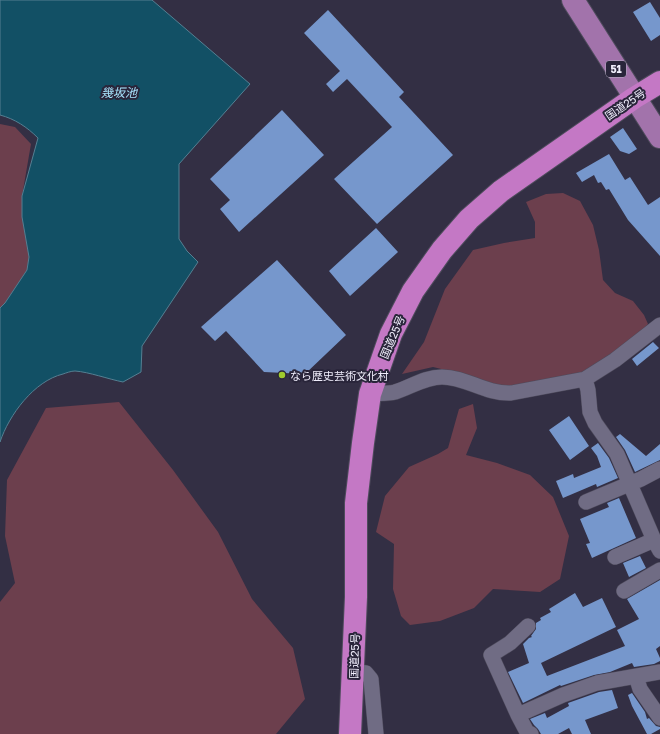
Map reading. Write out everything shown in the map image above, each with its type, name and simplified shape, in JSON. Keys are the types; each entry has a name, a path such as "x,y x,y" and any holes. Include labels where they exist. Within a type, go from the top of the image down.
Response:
{"highway":[{"name":"国道25号","path":"350,734 356,597 356,503 370,394 391,334 413,291 442,250 469,219 501,191 634,98 660,82"}],"main road":[{"name":"51","path":"574,0 634,98 660,137"}],"street":[{"path":"370,394 395,392 421,381 441,377 456,379 501,394 585,379 615,360 660,325"},
{"path":"585,379 588,390 590,412 594,423 617,454 657,545 615,557"},
{"path":"586,502 660,469"},
{"path":"624,591 660,570"},
{"path":"527,733 491,655 510,643 528,626"},
{"path":"353,671 366,673 371,679 376,734"},
{"path":"518,715 563,695 597,683 660,672"},
{"path":"636,676 640,689 660,718"}],"shaded area":[{"path":"0,124 15,127 31,144 22,196 29,257 27,270 0,308"},
{"path":"563,193 580,201 593,225 599,250 603,280 615,293 633,301 644,315 648,324 642,331 592,370 520,385 494,385 470,376 433,367 402,374 424,342 445,289 473,250 535,238 535,222 526,202 546,194"},
{"path":"119,402 173,470 218,532 252,599 293,648 305,699 276,734 0,734 0,602 15,583 5,536 7,480 46,408"},
{"path":"473,404 477,428 466,455 497,463 530,475 553,497 569,536 560,579 540,592 493,589 474,608 440,621 410,625 401,616 393,589 394,544 376,532 385,496 409,467 448,448 459,409"}],"water":[{"name":"幾坂池","path":"0,0 152,0 250,84 179,164 179,239 187,251 198,262 142,346 141,372 123,382 75,371 52,378 33,391 24,400 16,410 0,442 0,308 27,270 29,257 22,217 22,196 38,138 30,130 11,119 0,115"}],"building":[{"path":"650,2 660,18 660,35 651,41 633,12"},
{"path":"328,10 404,92 399,97 453,155 377,224 334,179 392,127 347,79 333,92 326,84 340,71 304,33"},
{"path":"282,110 324,155 239,232 220,209 230,200 210,179"},
{"path":"623,128 637,149 629,154 620,151 610,137"},
{"path":"609,154 625,180 630,177 648,205 660,197 660,256 628,220 609,189 606,190 601,182 598,183 594,175 582,182 576,173"},
{"path":"376,228 398,252 350,296 329,271"},
{"path":"277,260 346,335 305,374 264,372 226,331 215,341 201,327"},
{"path":"653,342 659,348 637,366 632,359"},
{"path":"569,416 589,446 570,460 549,430"},
{"path":"620,434 646,456 660,444 660,460 635,472 625,450 616,437"},
{"path":"598,443 609,458 618,478 597,487 596,484 563,498 556,481 573,474 574,478 601,467 597,456 591,448"},
{"path":"619,498 636,538 592,558 586,544 590,543 580,519 609,507 607,503"},
{"path":"640,556 646,568 629,577 623,563"},
{"path":"660,580 660,646 656,649 660,661 654,664 634,667 632,663 610,672 594,675 561,686 560,685 523,703 508,672 529,663 523,644 532,637 531,636 536,629 536,623 541,620 540,618 551,612 549,609 575,593 583,607 602,598 616,627 541,663 547,676 625,646 617,630 639,619 627,599"},
{"path":"612,690 618,708 585,720 591,734 572,734 569,728 558,734 541,734 530,719 545,713 547,718 569,706 568,703 599,692"},
{"path":"632,693 645,712 647,719 649,718 656,726 660,727 660,729 651,734 647,734 632,706 628,695"}],"place":[{"name":"なら歴史芸術文化村","path":"282,375"}]}
